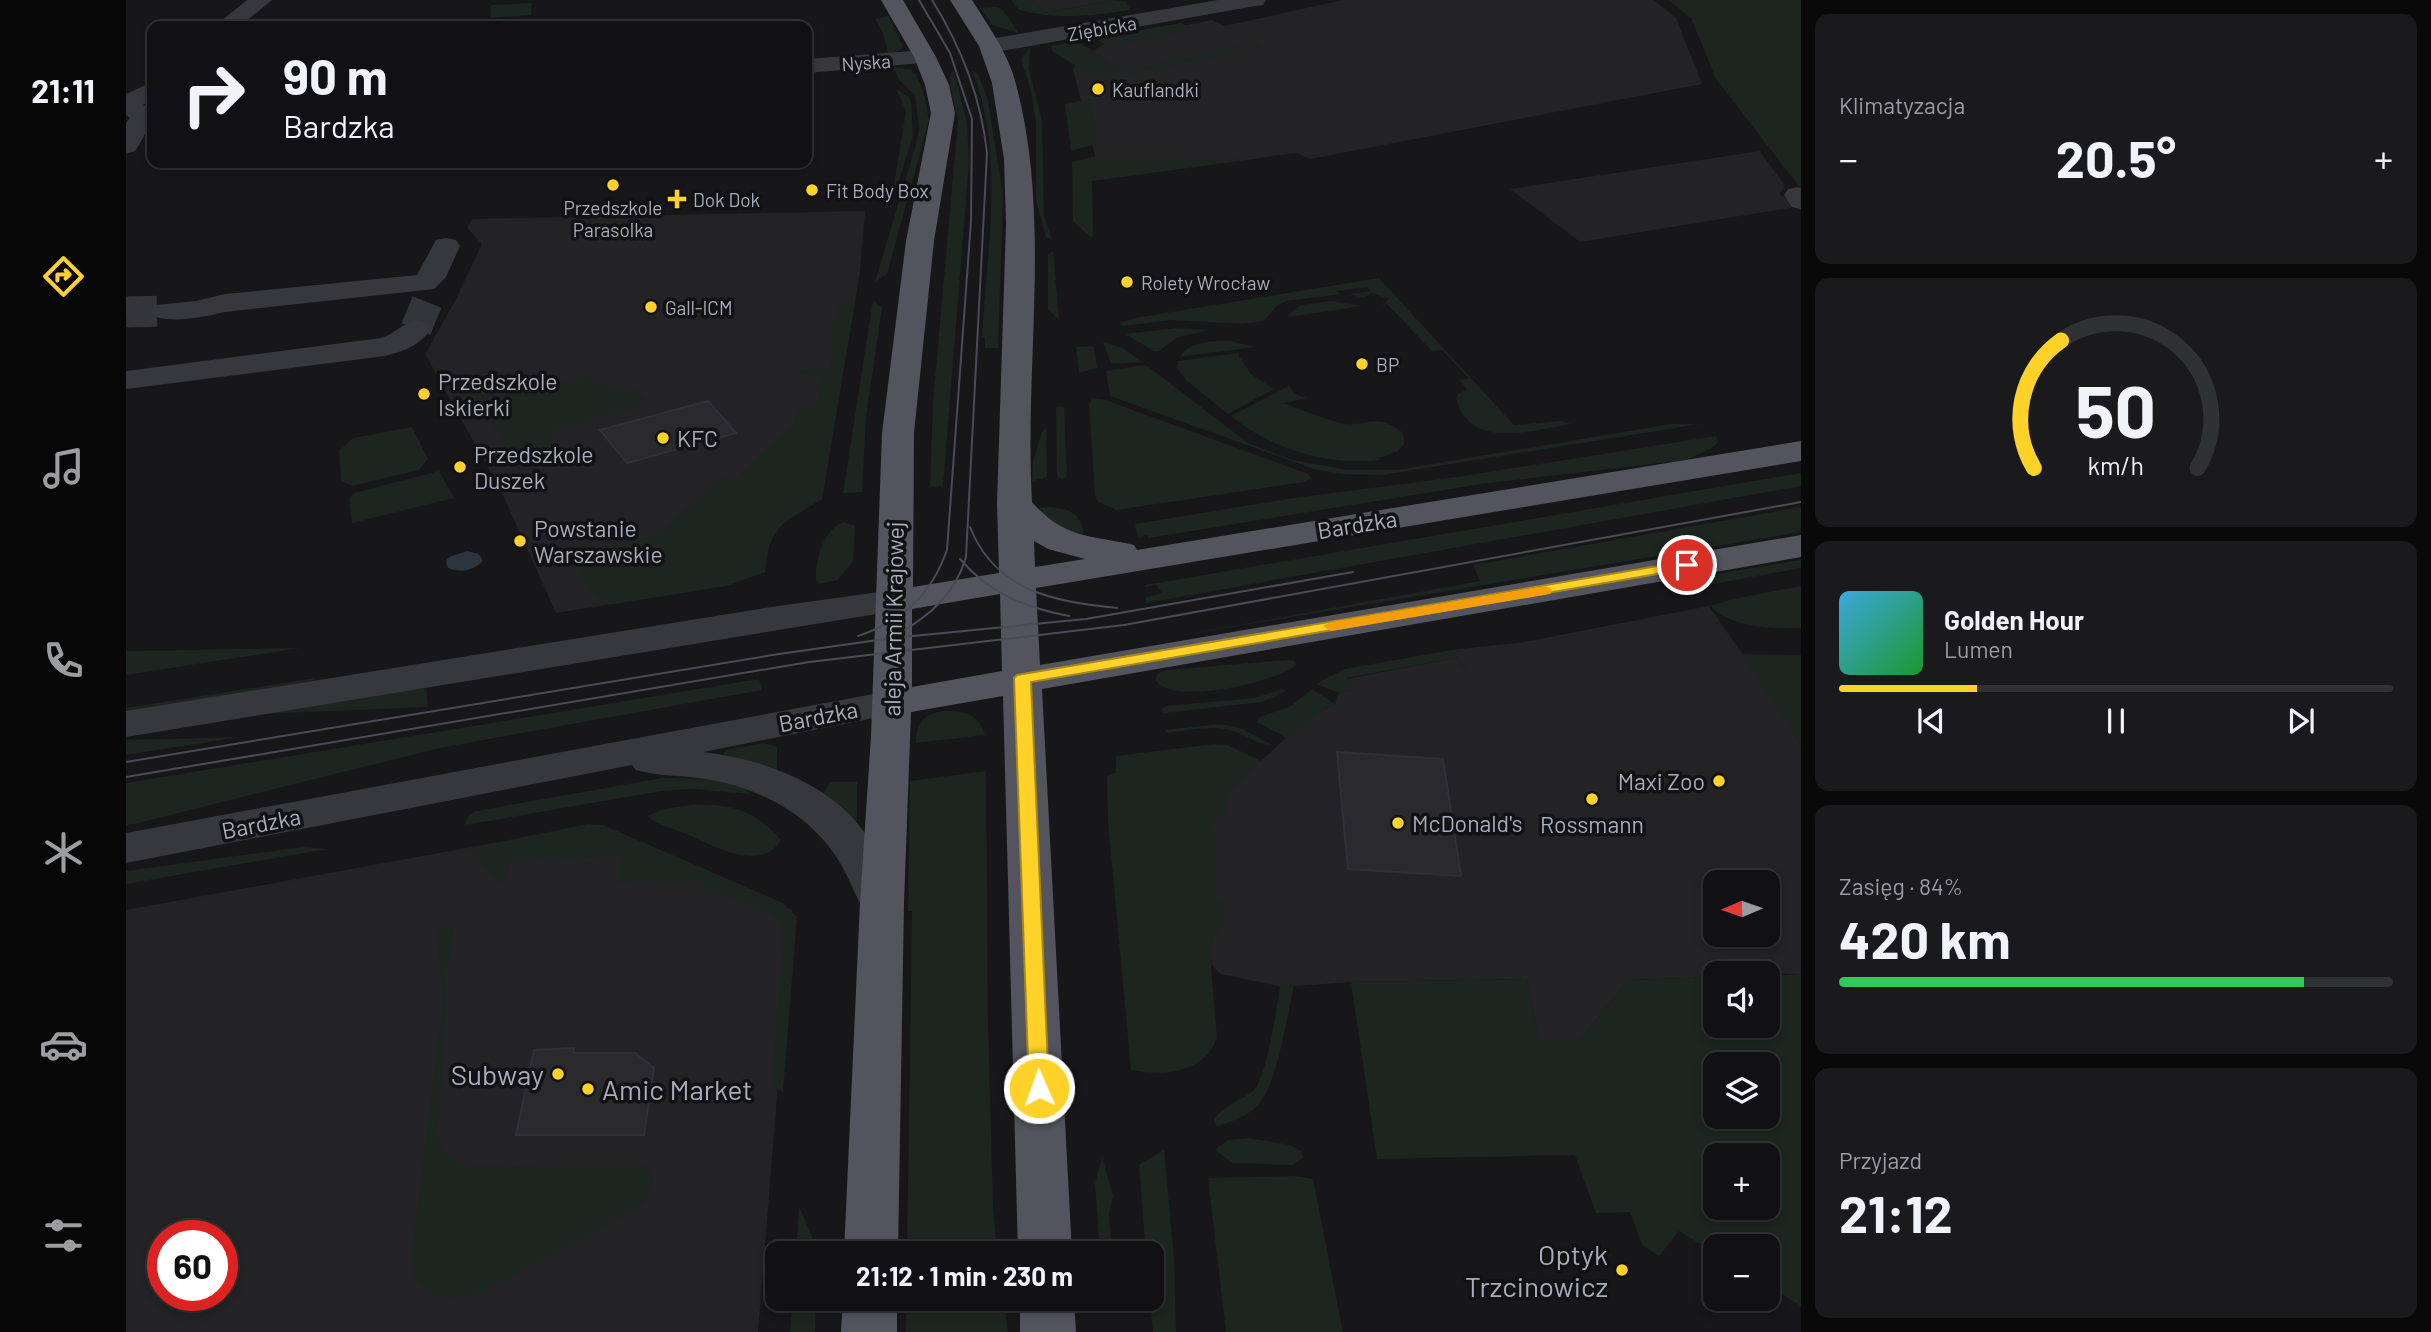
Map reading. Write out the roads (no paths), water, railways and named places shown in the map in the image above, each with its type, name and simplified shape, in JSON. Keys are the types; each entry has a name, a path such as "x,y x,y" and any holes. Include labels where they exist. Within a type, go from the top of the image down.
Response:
{"main road":[{"name":"aleja Armii Krajowej","path":"871,1241 898,433 920,241 943,113 937,85 925,57 892,0"},
{"path":"961,0 990,46 1004,83 1017,159 1019,191 1014,503 1045,1241"},
{"name":"Bardzka","path":"894,601 1801,451"},
{"path":"1014,503 1041,532 1070,545 1150,558"},
{"name":"Bardzka","path":"890,703 1022,678 1801,546"},
{"path":"869,1332 870,1311"},
{"path":"1047,1311 1048,1332"}],"street":[{"path":"233,21 261,0"},
{"name":"Ziębicka","path":"990,46 1255,0"},
{"name":"Nyska","path":"812,66 925,57"},
{"path":"126,146 141,106"},
{"path":"126,152 141,106"},
{"path":"126,380 385,347 401,342 423,305 446,246"},
{"path":"166,311 196,310 225,303 391,284 423,305"},
{"name":"Bardzka","path":"126,724 792,615 894,601"},
{"name":"Bardzka","path":"126,848 890,703"},
{"path":"581,761 662,761 707,766 756,775 791,791 815,807 853,849 882,903"}],"tunnel":[{"path":"416,329 427,302"},
{"path":"126,312 166,311"}],"tram line":[{"path":"858,636 889,623 913,604 933,580 947,550 971,221 972,119 950,53 919,0"},
{"path":"932,0 961,55 975,93 987,153 964,563"},
{"path":"126,777 809,662 1124,625 1801,502"},
{"path":"970,527 981,549 995,566 1011,579 1050,597 1117,608"},
{"path":"960,559 964,563"},
{"path":"897,635 940,603 955,582 964,563"},
{"path":"964,563 983,581 1009,597 1069,616"},
{"path":"126,762 779,654 892,638 1086,619 1353,572"}],"place":[{"name":"Kauflandki","path":"1098,89"},
{"name":"Przedszkole Parasolka","path":"613,185"},
{"name":"Fit Body Box","path":"812,190"},
{"name":"Dok Dok","path":"677,199"},
{"name":"Rolety Wrocław","path":"1127,282"},
{"name":"Gall-ICM","path":"651,307"},
{"name":"BP","path":"1362,364"},
{"name":"Przedszkole Iskierki","path":"424,394"},
{"name":"KFC","path":"663,438"},
{"name":"Przedszkole Duszek","path":"460,467"},
{"name":"Powstanie Warszawskie","path":"520,541"},
{"name":"Maxi Zoo","path":"1719,781"},
{"name":"Rossmann","path":"1592,799"},
{"name":"McDonald's","path":"1398,823"},
{"name":"Subway","path":"558,1074"},
{"name":"Amic Market","path":"588,1089"},
{"name":"Optyk Trzcinowicz","path":"1622,1270"}]}
